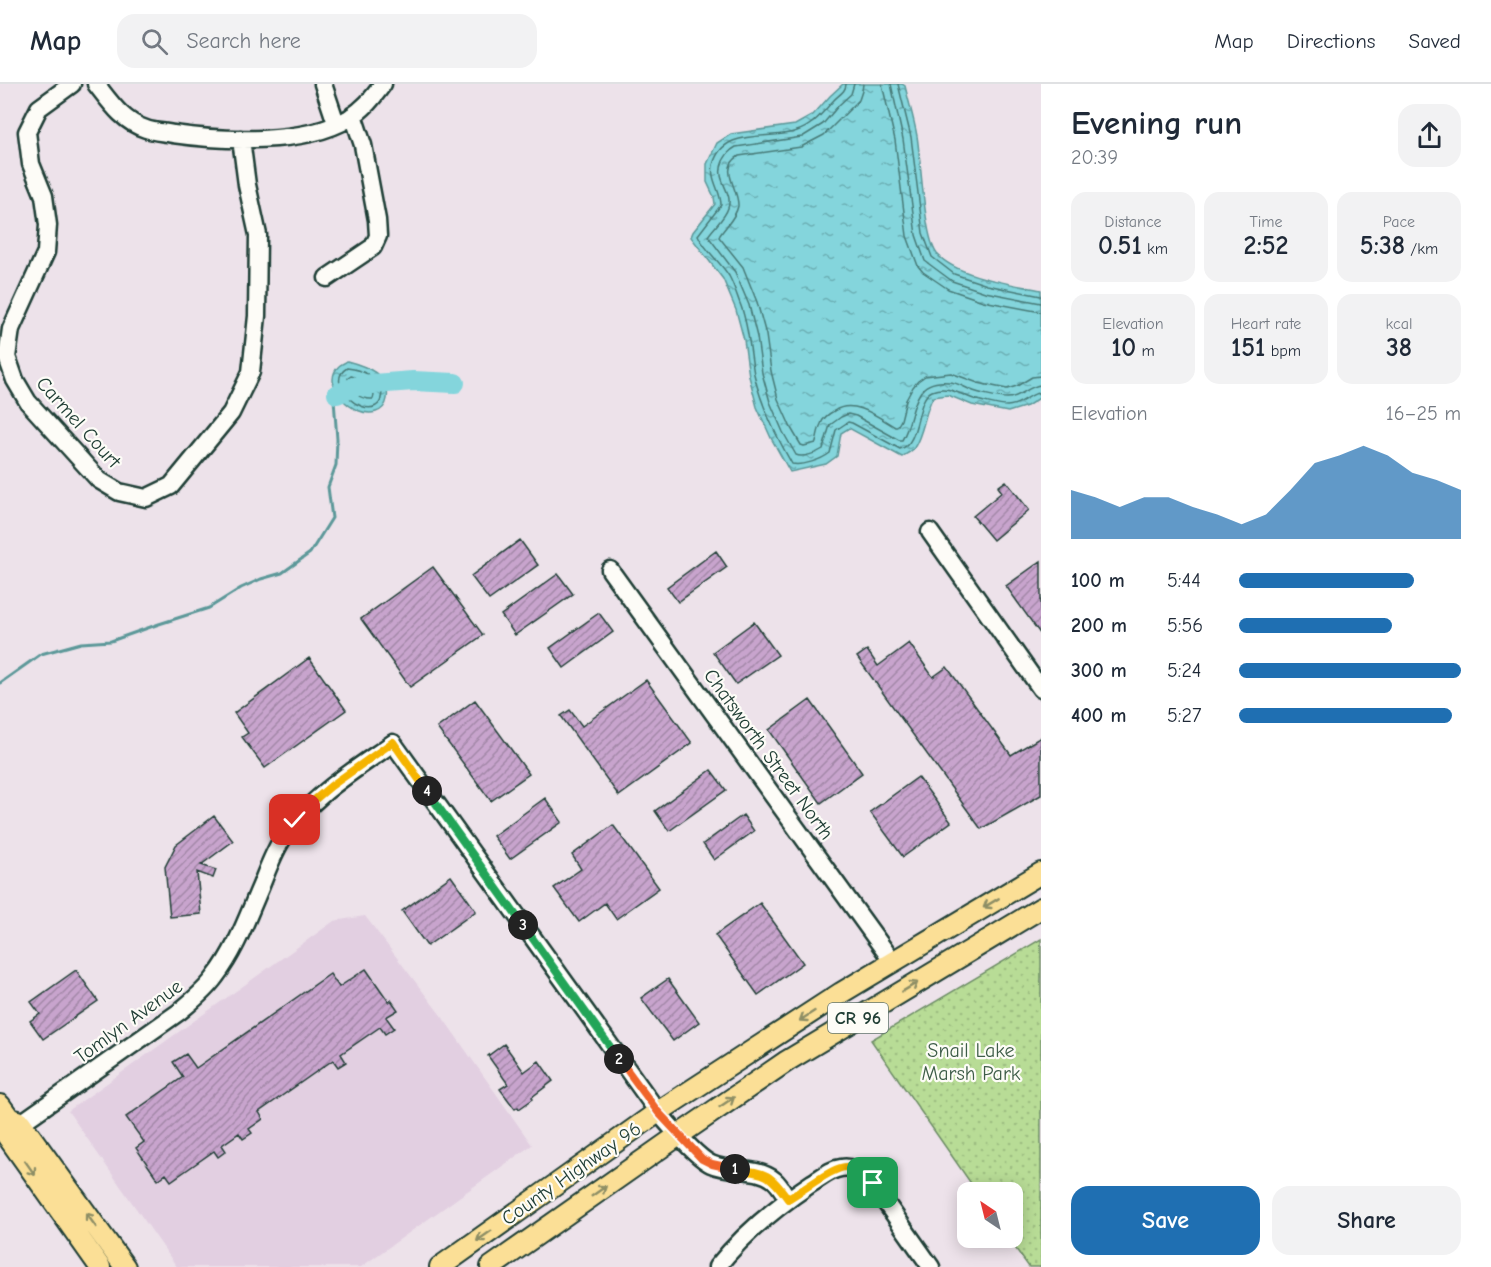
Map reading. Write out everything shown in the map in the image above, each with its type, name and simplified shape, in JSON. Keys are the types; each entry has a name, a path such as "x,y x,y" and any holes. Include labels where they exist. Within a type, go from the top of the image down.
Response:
{"main road":[{"name":"County Highway 96","path":"440,1267 658,1112 841,993 1041,873"},
{"name":"County Highway 96","path":"491,1267 787,1062 1041,908"},
{"path":"10,1116 5,1132 100,1267"},
{"path":"10,1116 125,1267"}],"street":[{"name":"Carmel Court","path":"72,84 39,108 27,132 31,164 44,196 48,225 46,252 11,329 7,357 15,380 28,402 99,480 119,492 146,498 171,486 231,413 251,372 257,316 258,235 247,185 241,139"},
{"path":"96,84 116,110 132,123 146,129 192,136 241,139 286,137 316,132 346,120 368,105 383,84"},
{"path":"323,84 336,123"},
{"path":"327,278 373,247 378,236 363,145 353,115"},
{"path":"930,532 1041,689"},
{"name":"Chatsworth Street North","path":"610,570 893,962"},
{"name":"Tomlyn Avenue","path":"10,1116 179,1012 198,997 228,959 271,862 295,821 331,786 393,742 658,1112"},
{"path":"658,1112 702,1159 725,1168 760,1172 775,1181 788,1199"},
{"path":"717,1267 732,1248 762,1219 788,1199 832,1171 841,1168 861,1171 867,1176 932,1267"}],"shaded area":[{"path":"365,916 443,1018 532,1145 361,1267 177,1267 68,1111 334,921"}],"green space":[{"name":"Snail Lake Marsh Park","path":"1041,939 1041,1267 1029,1267 1015,1248 1023,1248 1023,1182 970,1182 871,1040"}],"water":[{"path":"843,84 902,84 905,86 917,136 929,232 937,254 946,262 971,274 1041,290 1041,397 1027,406 1008,412 972,405 948,395 933,397 917,442 913,449 902,457 849,428 841,433 837,456 826,464 790,472 757,407 749,376 744,340 736,310 723,279 691,237 715,204 707,182 707,164 717,143 731,134 795,125 813,115"},
{"path":"347,361 369,369 381,378 387,391 387,399 380,410 367,413 358,410 349,406 336,391 333,382 334,374 339,366"}],"building":[{"path":"1006,481 1029,510 993,540 973,516 1002,492 998,487"},
{"path":"520,540 538,565 489,600 471,576"},
{"path":"716,551 727,567 678,602 667,587"},
{"path":"1041,561 1041,635 1006,586"},
{"path":"433,567 483,635 410,687 361,619"},
{"path":"558,574 573,594 515,635 501,615"},
{"path":"599,613 613,632 564,668 550,648"},
{"path":"754,622 778,655 736,684 713,652"},
{"path":"909,643 933,677 947,667 1011,755 1041,737 1041,795 981,829 857,657 867,650 878,666"},
{"path":"309,658 346,710 265,768 242,737 248,733 234,713"},
{"path":"646,680 692,743 619,796 561,716 570,710 582,726"},
{"path":"475,700 529,774 491,801 437,728"},
{"path":"810,700 862,773 821,803 769,730"},
{"path":"711,770 726,790 669,831 655,811"},
{"path":"918,777 951,822 903,857 870,812"},
{"path":"545,798 562,822 510,859 493,836"},
{"path":"743,815 754,831 714,860 703,844"},
{"path":"214,816 233,841 201,865 216,870 213,878 197,872 201,914 170,917 165,867 176,845"},
{"path":"613,825 659,888 616,919 605,903 579,922 554,888 581,869 572,855"},
{"path":"451,876 476,911 427,946 402,911"},
{"path":"760,903 803,963 758,995 715,935"},
{"path":"366,969 389,1002 391,1000 398,1010 386,1017 394,1028 385,1034 380,1027 341,1054 346,1062 338,1067 333,1060 259,1112 263,1119 249,1129 252,1133 243,1139 239,1133 222,1145 226,1151 218,1157 214,1151 171,1181 166,1174 158,1180 136,1148 144,1142 126,1117 183,1077 173,1062 186,1054 196,1068 330,974 339,987"},
{"path":"76,970 98,1001 43,1039 30,1021 40,1014 31,1002"},
{"path":"668,979 699,1022 673,1041 641,998"},
{"path":"504,1044 524,1072 539,1061 553,1081 519,1109 518,1107 515,1109 500,1089 508,1084 488,1056"}],"waterway":[{"path":"337,394 360,385 413,381 455,383"},
{"path":"0,683 41,654 81,643 111,641 209,608 241,588 282,573 310,553 332,518 328,487 336,465 334,400 337,394"}],"route":[{"path":"295,820 331,786 393,742 658,1112 702,1159 725,1168 760,1172 775,1181 788,1199 832,1171 841,1168 861,1171 873,1183"}]}
